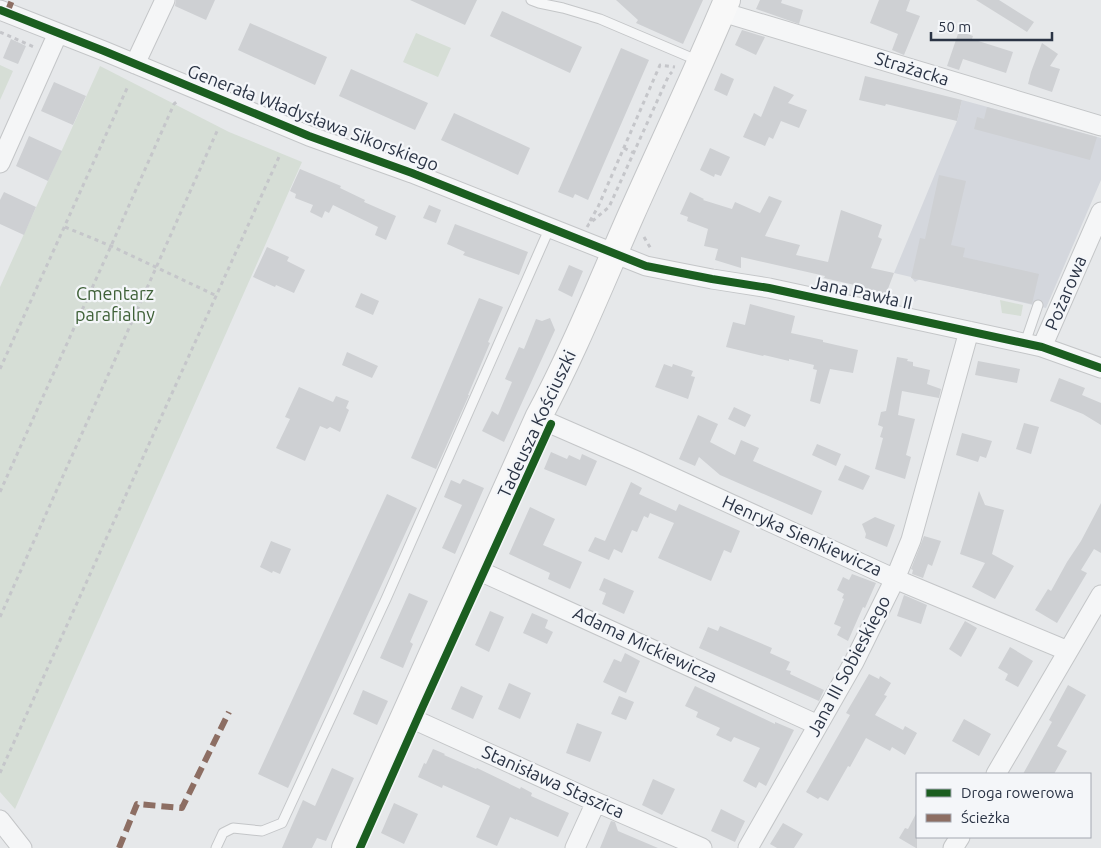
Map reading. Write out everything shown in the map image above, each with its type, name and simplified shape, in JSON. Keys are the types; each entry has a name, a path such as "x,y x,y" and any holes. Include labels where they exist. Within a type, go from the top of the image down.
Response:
{"main road":[{"name":"Tadeusza Kościuszki","path":"345,848 538,418 573,348 725,6"}],"street":[{"path":"135,64 165,0"},
{"name":"Strażacka","path":"725,6 1101,126"},
{"name":"Generała Władysława Sikorskiego","path":"7,8 58,33 309,136 412,173 615,252"},
{"path":"0,163 58,33"},
{"name":"Pożarowa","path":"1034,345 1101,212"},
{"name":"Jana Pawła II","path":"615,252 646,266 769,288 1034,345 1101,368"},
{"name":"Jana III Sobieskiego","path":"748,848 854,662 895,579 911,540 969,331"},
{"name":"Henryka Sienkiewicza","path":"538,418 895,579 1068,651"},
{"name":"Adama Mickiewicza","path":"471,567 818,725"},
{"path":"997,773 1101,595"},
{"name":"Stanisława Staszica","path":"404,715 702,848"},
{"path":"576,848 596,802"},
{"path":"0,820 22,848"}],"lane":[{"path":"531,0 600,19 701,62"},
{"path":"216,848 223,834 233,828 262,831 282,823 386,599 550,227"},
{"path":"1034,345 1038,306"}],"path":[{"path":"0,32 49,53"},
{"path":"588,224 598,207 660,65 675,67"},
{"path":"0,369 128,86"},
{"path":"0,492 112,246 174,104"},
{"path":"0,618 218,129"},
{"path":"624,148 634,152"},
{"path":"0,773 279,157"},
{"path":"65,227 112,246 217,296"}],"shaded area":[{"path":"962,100 1101,138 1101,180 1046,308 920,279 915,282 911,277 894,273 957,121"}],"green space":[{"path":"416,33 451,48 438,77 403,62"},
{"path":"0,65 13,71 0,100"},
{"name":"Cmentarz parafialny","path":"100,66 229,132 302,162 15,809 0,792 0,287"},
{"path":"1000,300 1023,305 1021,316 1002,313"}],"building":[{"path":"176,0 215,0 206,20 175,6"},
{"path":"410,0 477,0 465,25"},
{"path":"616,0 703,0 683,44 636,23 638,20"},
{"path":"760,0 782,0 781,3 803,10 799,24 756,9"},
{"path":"879,0 910,0 906,11 920,16 904,55 892,50 898,34 870,23"},
{"path":"976,0 999,0 1034,22 1027,32"},
{"path":"502,11 582,47 570,73 490,36"},
{"path":"250,23 327,57 315,85 238,50"},
{"path":"742,30 765,37 756,55 735,45"},
{"path":"959,31 973,36 972,39 1013,52 1006,73 963,59 959,70 947,66"},
{"path":"11,39 26,46 18,64 3,58"},
{"path":"1042,43 1058,54 1050,66 1060,69 1052,92 1028,84"},
{"path":"621,48 649,60 588,200 575,194 573,198 558,192"},
{"path":"351,69 428,103 415,130 339,96"},
{"path":"721,73 734,79 727,96 714,90"},
{"path":"865,76 962,100 957,121 886,104 885,106 859,100"},
{"path":"54,82 86,96 73,125 41,111"},
{"path":"774,86 794,95 788,103 807,110 799,128 781,121 773,139 769,137 765,146 743,137 754,113 761,117"},
{"path":"987,107 1097,137 1090,160 974,129 977,117 984,119"},
{"path":"454,113 530,148 518,175 441,140"},
{"path":"29,136 62,151 48,181 16,166"},
{"path":"710,148 730,157 721,176 715,174 714,177 700,170"},
{"path":"300,169 341,186 340,188 365,200 364,202 396,216 386,240 375,235 378,227 333,205 329,213 325,211 322,218 310,212 313,205 295,198 296,194 290,191"},
{"path":"939,175 966,181 951,245 965,248 963,257 1039,274 1032,304 911,278 920,238 925,239"},
{"path":"4,192 36,207 24,235 0,224 0,200"},
{"path":"690,192 703,200 732,209 735,202 760,213 769,196 782,201 765,236 800,245 796,255 828,262 841,210 882,225 878,237 882,239 871,268 894,273 886,294 824,278 825,276 741,257 741,268 715,260 718,249 704,246 708,229 687,221 688,217 680,214"},
{"path":"429,205 441,210 436,223 423,218"},
{"path":"455,224 528,252 519,275 463,255 465,252 447,244"},
{"path":"267,247 289,257 287,261 305,270 294,293 253,277"},
{"path":"569,265 583,271 572,297 558,290"},
{"path":"361,293 379,301 373,315 355,307"},
{"path":"479,298 503,307 469,395 436,469 411,458"},
{"path":"750,304 795,316 791,333 858,350 853,373 830,369 820,404 810,401 817,370 813,369 814,365 726,347 733,322 745,325"},
{"path":"550,318 555,330 504,442 482,431 492,411 498,415 512,382 505,379 519,347 524,349 536,319 542,321"},
{"path":"347,352 378,366 372,378 342,365"},
{"path":"897,357 908,359 907,361 913,362 913,366 930,370 927,384 941,389 939,398 902,391 898,415 915,419 906,455 911,457 905,479 875,469 883,438 880,437 883,427 878,425 881,412 886,411"},
{"path":"978,361 1020,369 1017,383 975,375"},
{"path":"664,364 672,367 673,364 693,371 691,376 695,377 688,399 655,387"},
{"path":"1059,378 1085,388 1082,395 1101,403 1101,425 1083,414 1050,401"},
{"path":"299,387 333,402 336,396 349,401 346,408 349,410 340,432 330,427 327,429 320,426 305,461 276,448 290,419 285,417"},
{"path":"734,407 751,415 745,427 728,419"},
{"path":"698,415 718,424 710,442 735,455 741,440 759,448 753,461 822,491 812,515 720,475 699,457 695,466 679,459"},
{"path":"1024,423 1039,427 1031,454 1016,449"},
{"path":"962,433 992,441 986,458 980,456 978,462 956,455"},
{"path":"817,444 841,454 836,466 812,455"},
{"path":"551,452 567,459 569,455 580,460 582,454 597,461 586,486 544,469"},
{"path":"845,465 870,476 863,490 838,480"},
{"path":"463,479 484,488 455,554 442,548 462,505 444,497 451,480 460,484"},
{"path":"631,482 642,488 639,494 676,511 679,504 740,531 731,553 724,550 711,581 658,558 674,523 650,513 648,518 644,516 637,532 632,530 622,553 614,549 609,560 588,551 595,537 605,541"},
{"path":"979,491 985,505 1004,510 992,554 1014,566 995,599 972,587 985,563 960,554"},
{"path":"387,494 417,508 288,788 258,774"},
{"path":"1101,503 1101,553 1094,549 1081,570 1087,573 1057,623 1035,610 1048,589 1051,591"},
{"path":"530,507 555,519 543,545 582,562 570,589 548,579 550,573 509,554"},
{"path":"875,517 895,525 887,547 865,538 866,534 862,524"},
{"path":"924,536 941,541 932,566 928,564 923,578 912,574 913,570 911,569"},
{"path":"271,541 291,549 280,574 273,571 272,573 260,567"},
{"path":"852,574 876,583 848,641 837,635 841,627 834,624 844,599 842,598 844,594 837,590 843,577 849,580"},
{"path":"604,578 634,591 624,614 602,604 606,593 599,590"},
{"path":"409,593 428,601 410,642 413,644 403,668 380,658"},
{"path":"904,595 927,605 921,624 897,616"},
{"path":"490,611 504,617 489,652 475,645"},
{"path":"532,613 548,620 545,628 553,632 547,644 523,633"},
{"path":"965,621 977,628 961,657 949,649"},
{"path":"720,626 772,648 770,653 790,662 786,670 791,671 790,674 824,690 819,701 699,648 708,627 718,631"},
{"path":"1010,647 1033,661 1018,687 1005,680 1008,674 998,668"},
{"path":"625,653 640,661 626,693 603,682 614,659 621,662"},
{"path":"869,674 879,679 880,676 891,683 884,695 887,696 875,715 903,730 905,726 917,733 905,755 892,747 890,751 866,738 828,801 820,797 818,799 806,792 850,715 846,713"},
{"path":"509,683 531,693 520,719 498,709"},
{"path":"1068,685 1086,695 1057,746 1067,751 1055,773 1024,773 1052,722 1049,720"},
{"path":"461,686 483,696 473,719 451,709"},
{"path":"695,686 775,724 775,722 794,730 766,786 759,782 756,788 743,781 760,748 734,737 731,742 716,735 720,728 696,717 698,712 685,706"},
{"path":"363,690 388,701 377,725 353,714"},
{"path":"619,696 634,702 626,720 611,714"},
{"path":"964,719 991,734 979,756 952,741"},
{"path":"577,723 602,732 590,762 566,753"},
{"path":"433,749 520,789 521,787 532,793 531,796 569,813 558,837 510,817 497,846 476,837 490,806 443,785 442,788 418,777"},
{"path":"332,768 354,778 326,841 317,838 312,848 282,848 303,800 315,806"},
{"path":"653,779 675,789 662,815 642,805"},
{"path":"394,803 418,814 404,844 381,833"},
{"path":"721,809 745,821 735,842 711,831"},
{"path":"916,814 917,848 899,838 905,828 908,829"},
{"path":"611,821 615,822 618,831 658,848 600,848"},
{"path":"783,823 803,834 794,848 777,848 770,844"}],"marked path":[{"path":"7,13 12,0"},
{"path":"119,848 137,804 182,808 229,712"}],"cycle path":[{"path":"0,10 309,136 412,173 646,266 769,288 1042,347 1101,368"},
{"path":"360,848 551,424"}]}
